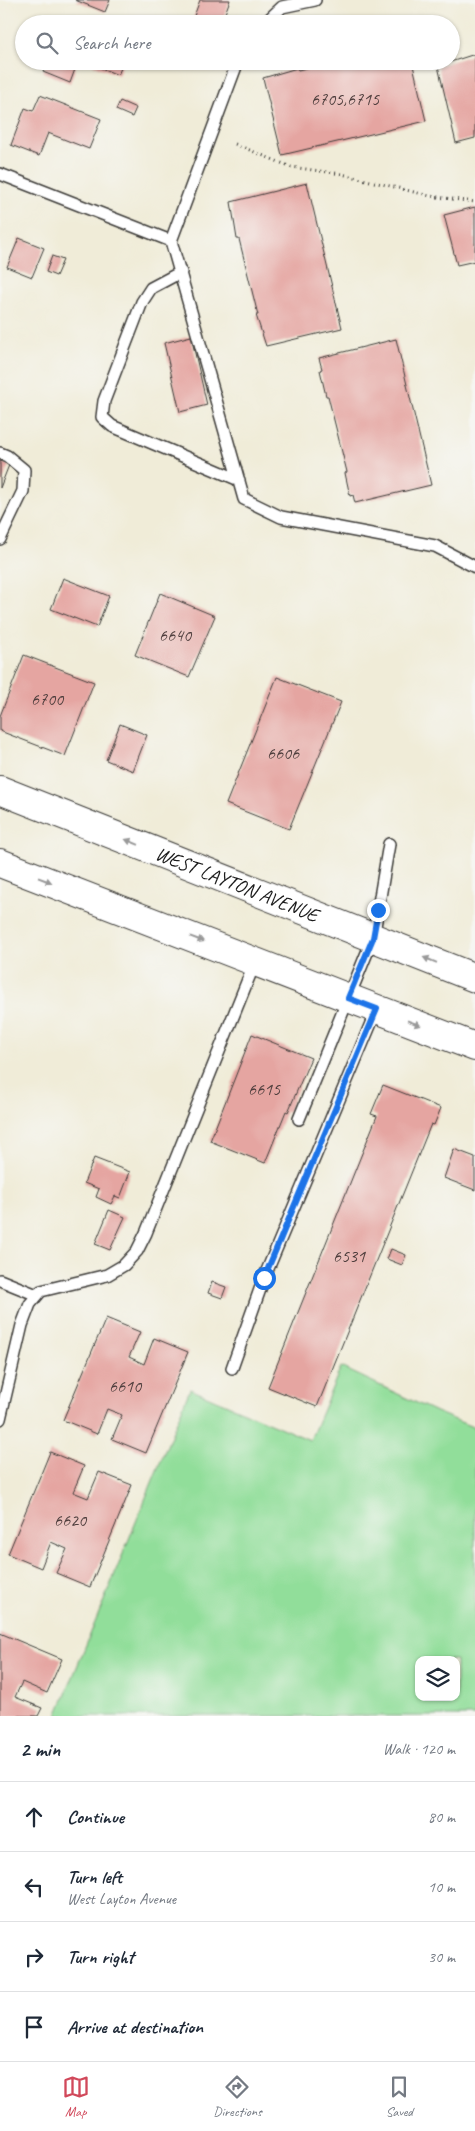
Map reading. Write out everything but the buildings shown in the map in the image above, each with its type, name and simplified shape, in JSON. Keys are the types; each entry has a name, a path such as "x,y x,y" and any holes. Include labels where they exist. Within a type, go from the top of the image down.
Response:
{"main road":[{"name":"WEST LAYTON AVENUE","path":"0,790 475,978"},
{"path":"0,863 475,1047"}],"lane":[{"path":"273,15 283,4 315,0"},
{"path":"235,70 171,241 244,499 281,517 435,546 475,567"},
{"path":"0,174 171,241"},
{"path":"181,272 151,288 142,302 104,401 102,417 112,426 239,480"},
{"path":"0,453 7,456 24,470 23,492 0,539"},
{"path":"299,1119 373,938 389,844"},
{"path":"0,1419 22,1325 30,1304 41,1291 58,1285 82,1282 107,1275 124,1265 137,1251 146,1234 255,962"},
{"path":"232,1368 264,1278 377,1009"},
{"path":"0,1280 38,1295"}],"path":[{"path":"235,144 291,167 342,174 430,196 475,202"}],"green space":[{"path":"341,1367 436,1412 475,1428 475,1716 57,1716 190,1389 310,1440"}],"route":[{"path":"264,1278 377,1009 348,998 373,938 378,910"}]}
